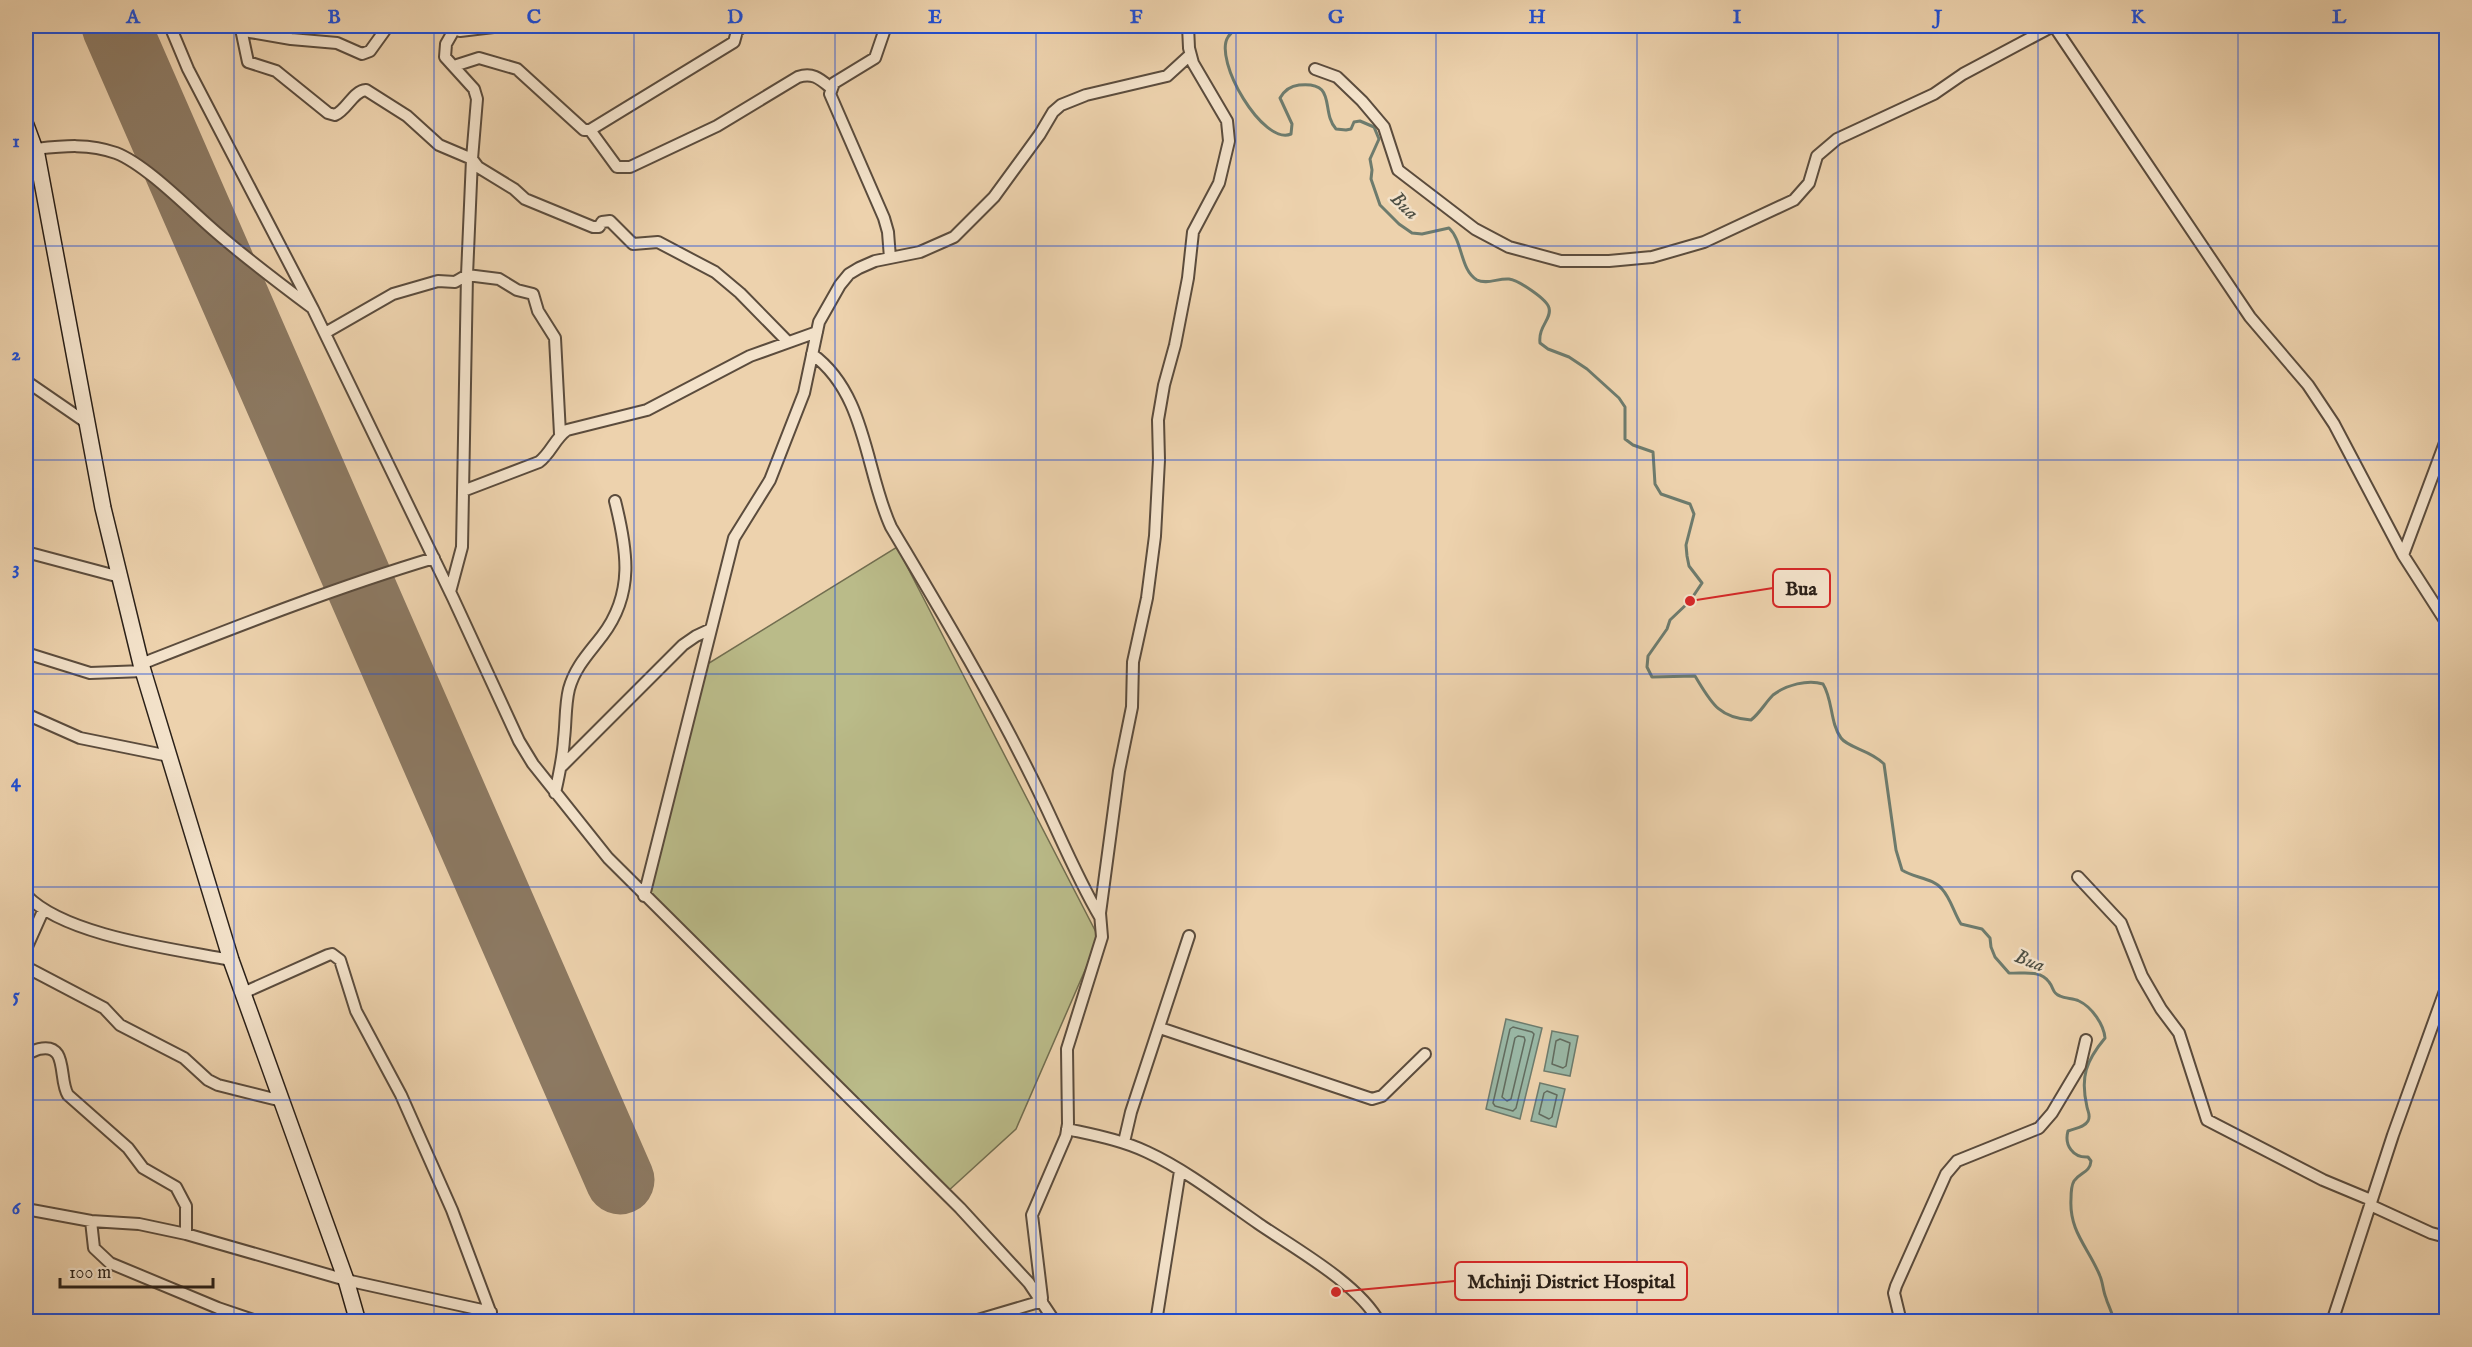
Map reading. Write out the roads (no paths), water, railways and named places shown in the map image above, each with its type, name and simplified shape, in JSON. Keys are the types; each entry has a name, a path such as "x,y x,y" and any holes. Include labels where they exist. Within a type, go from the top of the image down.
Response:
{"street":[{"path":"170,26 188,69 325,333 434,558 519,741 555,793 601,850 644,896 960,1208 1029,1283 1055,1322"},
{"path":"388,26 369,51 362,54 338,43 291,39 237,27 248,62 276,71 328,113 335,115 340,113 360,91 366,90 407,116 440,145 471,159 478,167 514,189 525,199 596,228 602,222 610,221 633,244 658,242 700,263 740,293 788,342"},
{"path":"450,592 461,555 471,159 477,99 474,89 445,57 444,50 451,28 460,31 502,26"},
{"path":"454,66 480,58 517,69 584,130 590,130 734,42 737,30 743,26"},
{"path":"886,26 875,58 834,83 831,96 884,218 888,232 890,258"},
{"path":"1042,1301 1032,1215 1067,1129 1068,1049 1102,937 1100,918 1119,771 1132,706 1134,662 1147,598 1155,536 1159,460 1158,420 1162,394 1184,300 1193,232 1219,183 1229,141 1227,122 1190,55 1188,26"},
{"path":"1315,69 1337,77 1384,127 1398,170 1475,229 1509,247 1561,261 1609,261 1652,257 1704,242 1794,200 1809,183 1817,156 1837,139 1934,94 1971,69 2054,26 2250,317 2308,385 2334,424 2403,555 2446,622"},
{"path":"644,896 734,538 770,480 804,393 817,332 825,308 849,274 859,268 890,258 920,252 954,237 994,197 1060,105 1086,95 1167,76 1190,55"},
{"path":"590,130 617,167 630,167 717,126 798,76 807,74 816,76 831,88"},
{"path":"26,125 35,149 103,508 143,668 231,960 346,1280 358,1322"},
{"path":"35,149 89,146 117,153 128,159 160,183 241,254 313,309"},
{"path":"325,333 393,294 438,280 455,282 467,275 499,279 517,290 533,294 536,298 538,312 555,338 560,434"},
{"path":"463,491 539,462 549,454 560,434 567,430 647,411 750,356 817,332"},
{"path":"812,354 834,374 846,393 865,441 883,510 891,527 997,711 1031,776 1080,883 1100,918"},
{"path":"26,381 87,423"},
{"path":"2403,555 2446,440"},
{"path":"555,793 562,766 569,690 574,674 582,659 614,619 622,597 627,550 615,501"},
{"path":"26,552 120,577"},
{"path":"26,653 90,673 143,668 309,599 434,558"},
{"path":"562,766 683,645 711,629"},
{"path":"26,714 80,738 169,756"},
{"path":"2078,877 2121,923 2142,976 2161,1009 2180,1033 2207,1120 2431,1233 2446,1237"},
{"path":"26,895 43,911 120,939 231,960"},
{"path":"26,949 43,911"},
{"path":"1124,1142 1131,1112 1189,936"},
{"path":"243,993 328,955 332,954 340,960 356,1011 402,1095 452,1210 492,1317"},
{"path":"26,967 104,1008 120,1025 184,1058 208,1080 218,1085 282,1101"},
{"path":"2332,1322 2371,1202 2446,988"},
{"path":"1160,1028 1372,1099 1382,1096 1425,1054"},
{"path":"1901,1322 1894,1293 1896,1286 1946,1174 1957,1161 2039,1128 2052,1113 2080,1066 2086,1040"},
{"path":"26,1054 42,1048 59,1054 62,1060 63,1088 68,1095 128,1148 143,1168 176,1187 182,1196 188,1216 186,1234"},
{"path":"1067,1129 1124,1142 1149,1152 1180,1171 1333,1275 1371,1307 1378,1322"},
{"path":"1156,1322 1180,1171"},
{"path":"26,1209 90,1221 140,1224 186,1234 346,1280 492,1317"},
{"path":"90,1221 94,1248 110,1263 218,1308 259,1322"},
{"path":"971,1322 1042,1301"}],"water":[{"path":"1506,1019 1542,1028 1520,1119 1486,1109"},
{"path":"1552,1031 1578,1036 1570,1076 1544,1071"},
{"path":"1540,1083 1565,1089 1556,1127 1531,1121"}],"waterway":[{"name":"Bua","path":"1247,26 1230,35 1225,48 1234,81 1243,99 1255,115 1267,127 1280,134 1291,134 1292,124 1280,98 1293,86 1311,85 1324,92 1331,122 1336,129 1351,129 1354,122 1360,121 1374,127 1379,139 1370,159 1371,179 1380,205 1412,233 1422,234 1449,228 1457,240 1467,269 1477,280 1485,282 1513,280 1532,290 1543,300 1549,308 1549,316 1541,332 1540,343 1587,369 1619,398 1625,407 1625,439 1633,445 1653,452 1655,484 1661,494 1690,504 1694,514 1686,545 1687,556 1689,566 1702,583 1690,601 1670,620 1667,629 1648,656 1647,667 1652,677 1695,676 1711,701 1723,712 1740,719 1751,720 1773,695 1784,688 1804,683 1823,684 1837,732 1841,738 1873,755 1884,764 1896,850 1902,870 1938,885 1948,897 1961,924 1982,929 1990,938 1995,957 2009,973 2041,975 2049,982 2057,995 2079,1001 2096,1017 2105,1038 2093,1054 2086,1070 2084,1087 2089,1119 2079,1128 2068,1131 2067,1141 2074,1153 2088,1157 2091,1161 2089,1168 2073,1183 2071,1211 2076,1230 2101,1279 2113,1319 2110,1322"}],"place":[{"name":"Bua","path":"1690,601"},
{"name":"Mchinji District Hospital","path":"1336,1292"}]}
